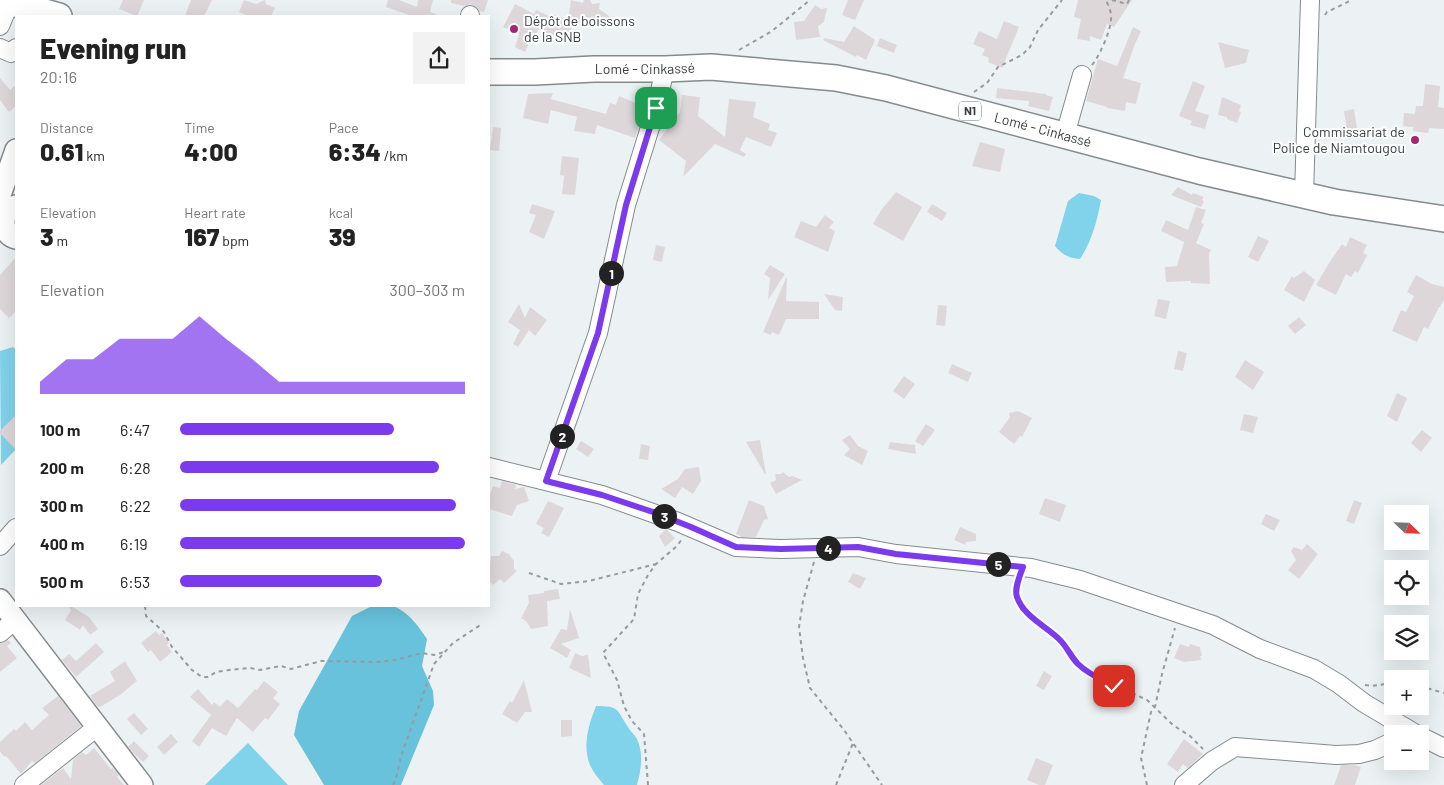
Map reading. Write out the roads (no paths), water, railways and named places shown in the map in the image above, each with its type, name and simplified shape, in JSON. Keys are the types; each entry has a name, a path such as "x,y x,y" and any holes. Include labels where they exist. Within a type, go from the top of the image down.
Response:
{"highway":[{"path":"6,1 55,15"},
{"name":"Lomé - Cinkassé","path":"490,72 711,67 786,72 845,80 895,90 1199,171 1334,202 1444,219"}],"main road":[{"path":"15,155 4,209 5,233 15,238"},
{"path":"0,250 15,239"},
{"path":"0,600 8,627 97,727 142,785"}],"street":[{"path":"1304,195 1310,0"},
{"path":"0,26 6,1"},
{"path":"0,48 11,53 15,49"},
{"path":"546,481 598,333 626,205 656,108 665,69"},
{"path":"1065,135 1082,75"},
{"path":"490,468 602,495 691,527 736,547 858,547 896,554 1023,567 1080,580 1213,625 1260,649 1314,669 1399,725"},
{"path":"0,546 15,529"},
{"path":"24,785 97,727"},
{"path":"1429,741 1444,748"},
{"path":"1184,785 1212,761 1235,747 1336,755 1359,754 1384,746"}],"place":[{"name":"Dépôt de boissons de la SNB","path":"514,29"},
{"name":"Commissariat de Police de Niamtougou","path":"1415,140"}]}
